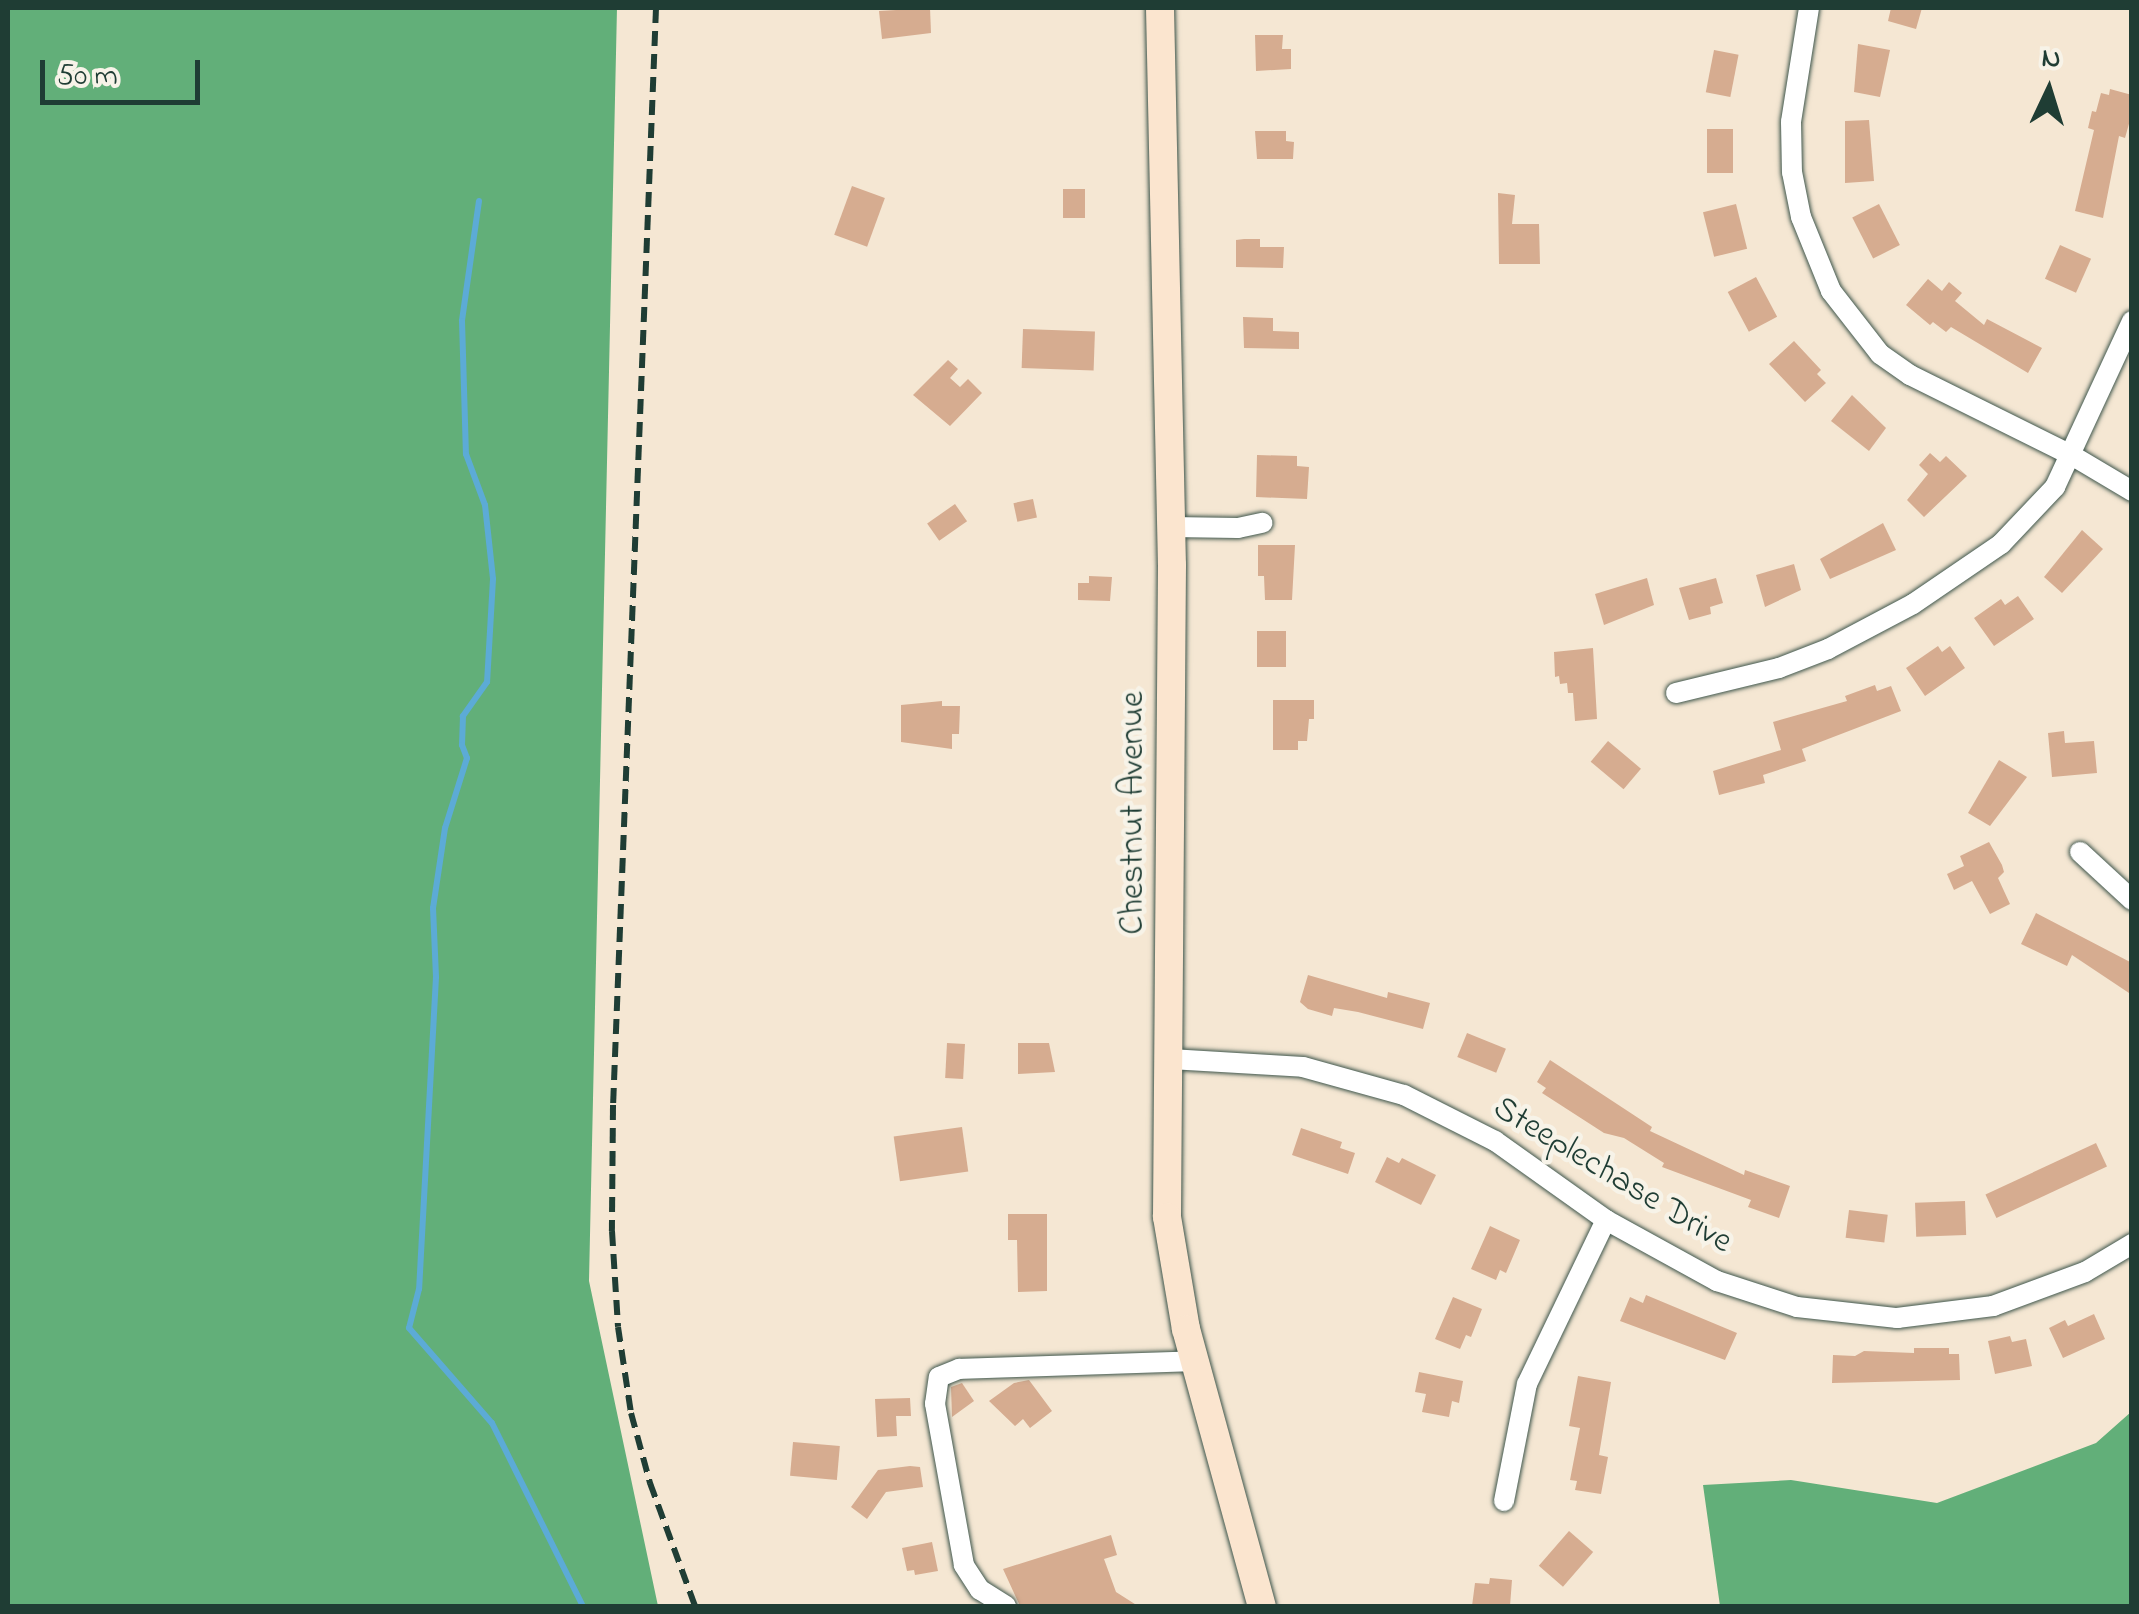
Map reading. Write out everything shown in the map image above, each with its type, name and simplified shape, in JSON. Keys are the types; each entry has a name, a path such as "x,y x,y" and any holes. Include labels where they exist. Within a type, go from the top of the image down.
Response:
{"street":[{"name":"Chestnut Avenue","path":"1160,8 1172,527 1166,1217 1172,1264 1194,1360 1262,1606"},
{"path":"1808,8 1791,122 1792,172 1801,218 1831,292 1880,354 1910,375 2073,456 2132,491"},
{"path":"1676,693 1779,668 1828,649 1913,604 2001,544 2055,487 2073,456 2132,322"},
{"path":"1172,527 1238,528 1262,522"},
{"path":"2080,852 2132,900"},
{"name":"Steeplechase Drive","path":"1170,1059 1303,1067 1404,1095 1495,1141 1606,1220 1718,1280 1760,1298 1846,1316 1944,1315 1992,1306 2085,1272 2132,1244"},
{"path":"1504,1501 1527,1384 1606,1220"},
{"path":"1006,1606 980,1590 964,1565 934,1404 939,1377 959,1369 1194,1360"}],"green space":[{"path":"8,8 617,8 589,1281 658,1606 8,1606"},
{"path":"2131,1412 2131,1606 1720,1606 1703,1485 1791,1480 1937,1503 2096,1443"}],"building":[{"path":"930,8 931,33 882,39 879,11"},
{"path":"1891,8 1922,8 1916,29 1888,21"},
{"path":"1255,35 1283,35 1282,49 1291,49 1291,69 1256,71"},
{"path":"1858,44 1890,50 1880,97 1854,92"},
{"path":"1714,50 1739,55 1730,97 1706,92"},
{"path":"2110,89 2132,95 2132,113 2125,138 2119,136 2103,218 2075,211 2094,130 2088,128 2092,111 2096,112 2101,93 2109,95"},
{"path":"1869,120 1874,181 1845,183 1845,121"},
{"path":"1707,129 1733,129 1733,173 1707,173"},
{"path":"1255,131 1286,131 1286,141 1294,142 1293,159 1257,159"},
{"path":"852,186 885,198 867,247 834,235"},
{"path":"1063,189 1085,189 1085,218 1063,218"},
{"path":"1498,193 1515,195 1512,224 1539,224 1540,264 1499,264"},
{"path":"1736,204 1747,249 1714,257 1703,212"},
{"path":"1879,204 1900,245 1873,259 1852,218"},
{"path":"1260,239 1260,247 1284,247 1283,268 1236,267 1236,240"},
{"path":"2060,245 2091,259 2076,293 2045,279"},
{"path":"1756,277 1777,317 1749,332 1728,292"},
{"path":"1928,279 1942,291 1949,282 1962,293 1955,301 1984,325 1987,319 2042,348 2028,373 1951,327 1946,332 1933,322 1930,325 1906,305"},
{"path":"1243,317 1273,318 1273,331 1299,332 1299,349 1244,348"},
{"path":"1023,329 1095,332 1094,370 1022,368"},
{"path":"1794,341 1821,370 1817,374 1826,383 1805,402 1769,364"},
{"path":"948,360 958,369 950,378 960,387 968,379 982,393 950,426 913,395"},
{"path":"1852,395 1886,428 1869,451 1831,421"},
{"path":"1930,453 1940,462 1946,456 1967,476 1924,517 1907,500 1928,474 1919,465"},
{"path":"1257,455 1297,456 1297,466 1309,467 1307,499 1256,497"},
{"path":"1033,499 1037,518 1017,522 1013,503"},
{"path":"955,504 967,521 939,541 927,524"},
{"path":"1883,523 1896,550 1830,579 1820,559"},
{"path":"2082,530 2103,549 2062,593 2044,577"},
{"path":"1258,545 1295,545 1292,600 1265,600 1264,576 1258,576"},
{"path":"1794,564 1801,590 1765,607 1756,575"},
{"path":"1089,576 1112,577 1110,601 1078,600 1078,583 1089,583"},
{"path":"1647,578 1654,605 1604,625 1595,594"},
{"path":"1716,578 1723,603 1710,607 1711,614 1689,620 1679,588"},
{"path":"2018,596 2034,619 1994,646 1974,618 2001,599 2005,605"},
{"path":"1257,631 1286,631 1286,667 1257,667"},
{"path":"1938,646 1942,652 1950,646 1965,668 1925,696 1906,668"},
{"path":"1593,648 1597,719 1575,721 1573,693 1568,693 1567,683 1560,684 1559,676 1555,677 1554,652"},
{"path":"1875,685 1877,691 1891,686 1901,711 1802,749 1806,761 1763,775 1765,783 1719,795 1713,771 1781,750 1773,722 1847,701 1845,696"},
{"path":"1273,700 1314,700 1314,719 1309,719 1307,741 1298,741 1298,750 1273,750"},
{"path":"942,701 942,706 960,706 959,734 952,734 952,749 901,742 901,705"},
{"path":"2064,731 2065,743 2094,741 2097,773 2052,777 2048,733"},
{"path":"1608,741 1641,769 1624,789 1591,762"},
{"path":"1999,760 2027,777 1990,826 1968,813"},
{"path":"1989,842 2002,865 2004,872 1998,878 2010,904 1990,914 1972,881 1954,890 1947,874 1964,866 1960,856"},
{"path":"2036,913 2132,963 2132,995 2072,955 2067,966 2021,944"},
{"path":"1308,975 1387,998 1388,992 1430,1003 1423,1029 1358,1012 1334,1008 1332,1016 1308,1009 1300,1002"},
{"path":"1467,1033 1506,1049 1496,1073 1457,1057"},
{"path":"947,1043 965,1044 963,1079 945,1078"},
{"path":"1018,1043 1049,1043 1055,1072 1018,1074"},
{"path":"1550,1060 1652,1127 1650,1131 1744,1175 1745,1170 1790,1186 1779,1218 1748,1207 1751,1200 1662,1167 1664,1163 1624,1138 1604,1133 1542,1093 1546,1088 1537,1082"},
{"path":"962,1127 968,1172 900,1181 894,1137"},
{"path":"1301,1128 1342,1142 1340,1148 1355,1153 1348,1174 1292,1155"},
{"path":"2096,1143 2107,1167 1996,1218 1985,1195"},
{"path":"1387,1157 1399,1163 1402,1158 1436,1175 1421,1205 1375,1182"},
{"path":"1965,1201 1966,1235 1916,1237 1915,1203"},
{"path":"1849,1210 1888,1215 1884,1243 1846,1238"},
{"path":"1008,1214 1047,1214 1047,1291 1018,1292 1017,1240 1008,1240"},
{"path":"1490,1226 1520,1240 1506,1273 1500,1270 1496,1280 1471,1269"},
{"path":"1646,1295 1737,1333 1725,1360 1620,1321 1630,1297 1643,1303"},
{"path":"1453,1297 1482,1309 1471,1337 1466,1335 1460,1349 1435,1339"},
{"path":"2094,1314 2105,1339 2063,1358 2049,1328 2065,1320 2068,1326"},
{"path":"2010,1336 2012,1342 2026,1339 2032,1366 1995,1374 1988,1341"},
{"path":"1914,1348 1949,1348 1949,1354 1959,1354 1960,1380 1832,1383 1833,1355 1855,1356 1864,1351 1914,1353"},
{"path":"1419,1372 1463,1381 1459,1403 1452,1401 1449,1417 1422,1412 1426,1394 1415,1392"},
{"path":"1578,1376 1611,1382 1599,1455 1608,1457 1601,1494 1575,1490 1577,1481 1570,1480 1580,1428 1569,1426"},
{"path":"1029,1380 1052,1411 1030,1428 1023,1419 1015,1426 989,1401 1014,1383"},
{"path":"962,1383 974,1401 952,1417 951,1387"},
{"path":"910,1398 911,1416 896,1416 897,1436 877,1437 875,1399"},
{"path":"793,1442 840,1446 837,1480 790,1476"},
{"path":"920,1467 923,1487 886,1492 867,1519 851,1507 878,1470"},
{"path":"1569,1531 1593,1552 1563,1587 1539,1566"},
{"path":"1111,1535 1117,1555 1104,1559 1116,1592 1138,1606 1020,1606 1003,1569"},
{"path":"932,1542 938,1571 915,1575 914,1570 907,1571 902,1548"},
{"path":"1490,1578 1512,1580 1510,1606 1472,1606 1475,1583 1489,1584"}],"waterway":[{"path":"479,201 462,321 466,454 485,505 493,579 487,682 463,716 462,745 467,758 445,828 433,908 436,977 419,1289 409,1328 492,1423 583,1606"}],"railway":[{"path":"656,8 613,1105 612,1231 618,1327 631,1413 650,1483 695,1606"}]}
